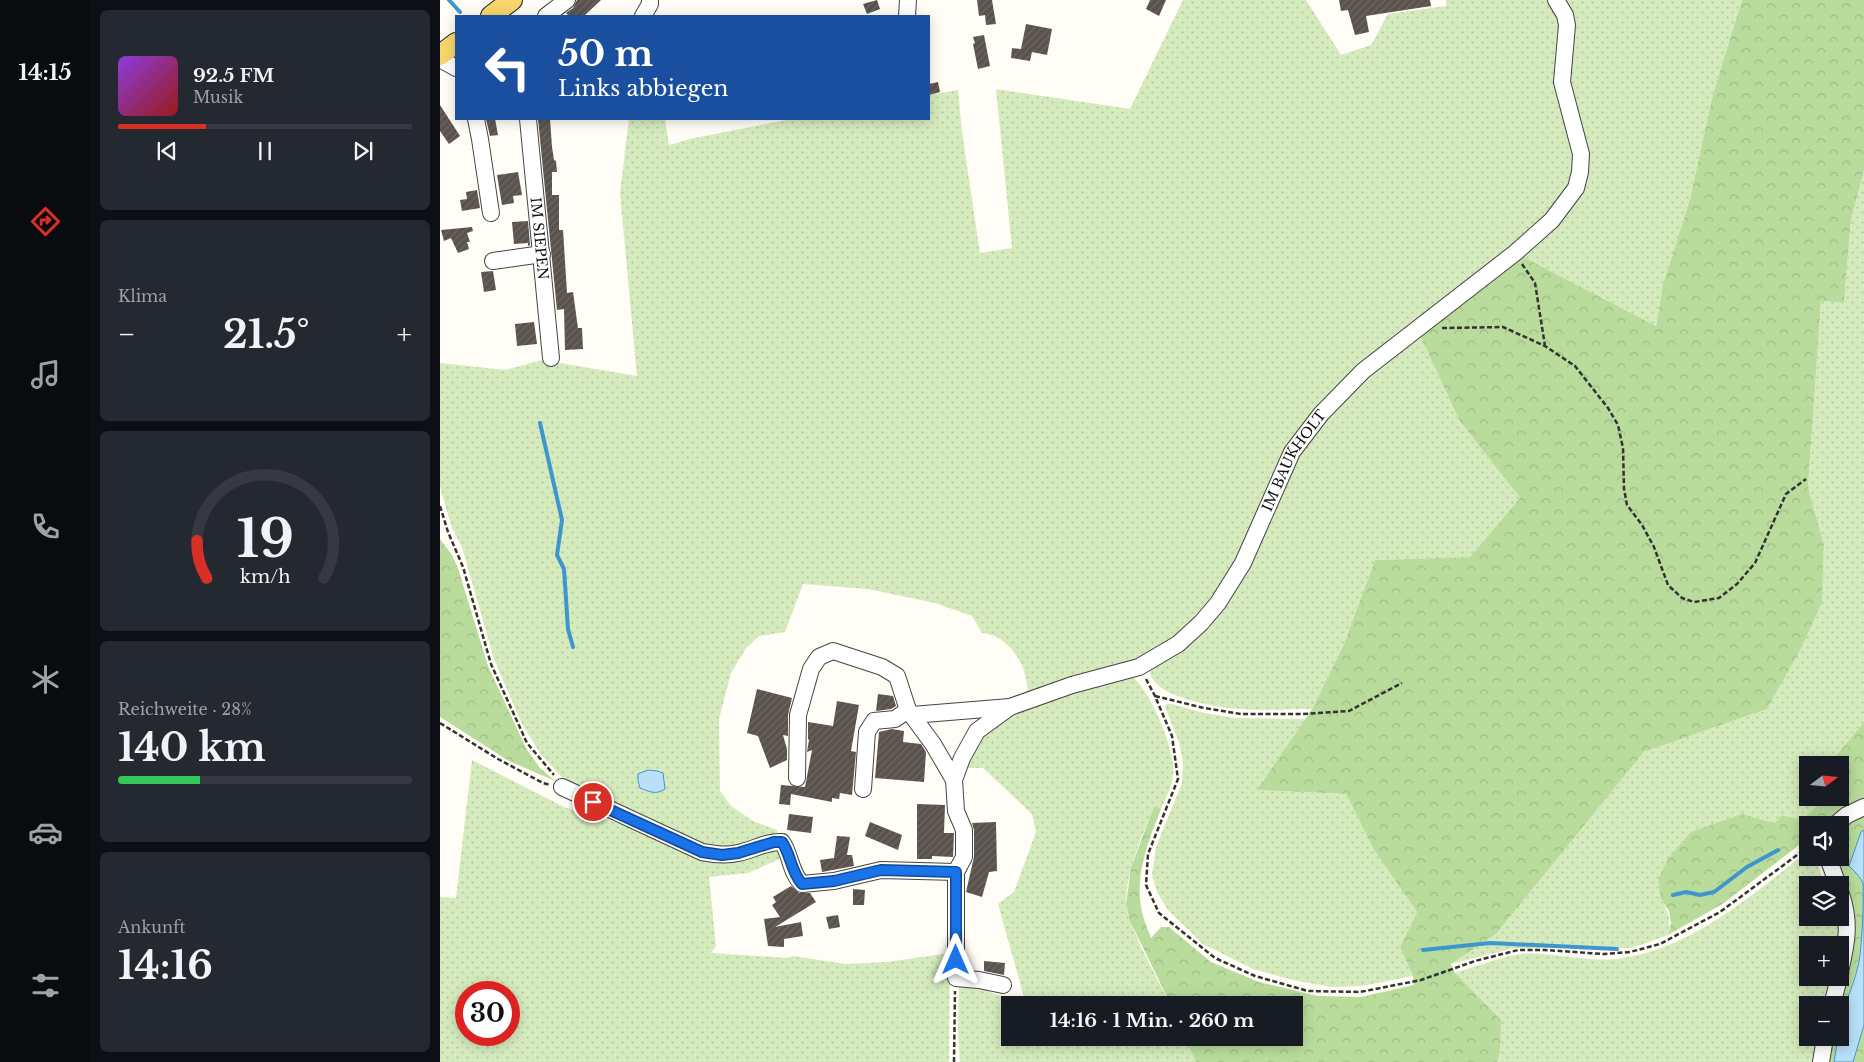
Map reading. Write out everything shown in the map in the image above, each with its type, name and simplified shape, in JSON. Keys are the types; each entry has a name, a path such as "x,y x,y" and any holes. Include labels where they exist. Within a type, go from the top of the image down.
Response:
{"main road":[{"path":"492,15 512,0"},
{"path":"440,57 455,44"}],"street":[{"path":"547,15 566,0"},
{"path":"644,15 650,4 650,0"},
{"path":"906,15 908,0"},
{"name":"IM BAUKHOLT","path":"956,978 956,872 964,857 964,830 956,811 954,780 962,758 976,731 1010,707 1072,685 1139,667 1178,644 1201,623 1218,603 1244,564 1292,452 1321,414 1363,371 1515,253 1552,220 1576,188 1580,172 1581,154 1562,82 1568,25 1565,15 1556,0"},
{"path":"440,57 455,67"},
{"path":"476,120 490,213"},
{"name":"IM SIEPEN","path":"528,120 551,358"},
{"path":"493,261 542,254"},
{"path":"797,778 798,715 811,669 819,657 833,651 882,667 897,676 910,713 933,744 954,780"},
{"path":"863,789 866,732 874,722 910,713 1010,707"},
{"path":"562,787 702,852 722,855 738,853 774,842 782,842 796,878 802,884 834,881 881,870 956,872"},
{"path":"1845,816 1864,807"},
{"path":"956,978 1003,984"},
{"path":"1821,1062 1824,1046"}],"path":[{"path":"1515,253 1535,283 1545,346"},
{"path":"1416,329 1503,327 1545,346 1575,366 1608,408 1618,425 1623,448 1624,489 1627,505 1642,525 1654,547 1668,585 1682,598 1694,602 1719,598 1737,584 1756,563 1786,494 1806,479"},
{"path":"440,506 462,567 491,664 527,742 562,787"},
{"path":"1139,667 1155,696 1172,736 1178,779 1148,854 1146,885 1159,913 1215,958 1255,976 1308,991 1360,992 1421,980 1475,961 1518,950 1604,954 1630,952 1660,944 1720,912 1799,854"},
{"path":"1155,696 1204,708 1241,714 1303,714 1349,711 1402,683"},
{"path":"440,724 498,759 543,783"},
{"path":"954,1062 956,978"}],"green space":[{"path":"1183,0 1306,0 1341,55 1371,45 1388,14 1446,6 1446,0 1548,0 1560,15 1575,158 1570,186 1549,217 1310,419 1221,591 1180,636 1148,655 1020,699 1028,689 1019,659 1006,643 995,636 982,633 972,616 935,603 868,589 803,584 785,632 759,636 746,648 731,673 719,719 720,791 731,806 753,821 777,830 778,835 718,851 565,781 540,753 522,724 494,659 462,547 452,528 440,487 440,363 505,370 542,360 637,376 620,193 629,120 665,120 669,145 694,138 787,120 930,120 930,95 958,90 962,132 980,253 1012,248 996,89 1130,109"},
{"path":"1563,0 1742,0 1713,94 1690,199 1663,285 1656,326 1524,258 1522,254 1580,189 1568,89"},
{"path":"1742,0 1864,0 1864,170 1851,220 1844,303 1821,301 1808,487 1824,545 1822,603 1801,649 1767,709 1644,752 1496,934 1451,964 1455,973 1501,1020 1500,1052 1497,1062 1196,1062 1189,1046 1303,1046 1303,996 1167,996 1130,921 1126,904 1131,868 1154,806 1161,809 1147,847 1140,885 1142,912 1151,938 1161,927 1169,927 1211,962 1259,982 1318,996 1361,997 1414,985 1413,976 1400,947 1417,912 1374,850 1346,794 1257,790 1312,709 1344,644 1375,560 1470,557 1520,498 1459,420 1419,333 1522,254 1525,258 1656,326 1663,285 1690,199 1713,94"},
{"path":"1864,170 1864,722 1836,756 1799,756 1799,806 1818,806 1807,816 1799,816 1799,820 1783,815 1775,823 1742,814 1661,899 1669,916 1668,935 1632,948 1514,948 1451,964 1496,934 1644,752 1767,709 1801,649 1822,603 1824,545 1808,487 1821,301 1844,303 1851,220"},
{"path":"1419,333 1459,420 1520,498 1470,557 1375,560 1344,644 1312,709 1248,710 1216,706 1170,693 1158,685 1151,676 1151,666 1207,624 1296,458 1327,413 1365,377"},
{"path":"440,539 452,555 458,568 488,666 526,748 540,768 555,781 509,761 440,717"},
{"path":"1129,674 1137,681 1153,705 1171,752 1173,776 1161,809 1154,806 1136,853 1129,877 1126,902 1131,924 1166,996 1024,996 998,904 1014,892 1036,832 1032,814 983,768 966,768 986,730 1002,718"},
{"path":"1167,704 1235,718 1305,719 1258,790 1346,794 1374,850 1417,912 1400,947 1413,976 1362,986 1331,987 1293,980 1253,969 1203,944 1168,910 1157,892 1152,875 1156,847 1182,783 1183,763 1179,742 1165,707"},
{"path":"1864,722 1864,802 1838,816 1806,816 1817,806 1849,806 1849,756 1836,756"},
{"path":"472,760 564,807 638,829 705,856 776,847 784,857 748,873 709,877 716,946 711,953 788,958 793,956 845,964 887,962 950,953 949,1062 440,1062 440,897 456,898"},
{"path":"1864,813 1864,830 1861,832 1849,866 1849,823"},
{"path":"1742,814 1775,823 1782,815 1799,819 1799,845 1724,903 1668,935 1671,923 1669,911 1661,899 1658,879 1668,859 1691,832"},
{"path":"1799,858 1799,866 1818,866 1822,876 1799,876 1799,926 1840,926 1840,936 1799,936 1799,986 1832,986 1829,996 1799,996 1799,1046 1819,1046 1817,1062 1497,1062 1500,1052 1500,1020 1454,973 1520,954 1610,959 1649,952 1674,943 1697,931 1720,918"},
{"path":"1837,866 1849,866 1857,873 1863,884 1863,931 1858,966 1848,996 1842,996 1843,986 1849,986 1851,940 1848,926 1849,876 1839,876"},
{"path":"959,981 977,985 996,995 1010,996 1001,996 1001,1046 1189,1046 1196,1062 960,1062 958,1033"},
{"path":"1864,1025 1864,1062 1853,1062"},
{"path":"1827,1046 1837,1046 1834,1062 1824,1062"}],"water":[{"path":"648,770 663,773 665,789 650,792 640,788 638,774"},
{"path":"1864,830 1864,1025 1853,1062 1834,1062 1837,1046 1849,1046 1849,996 1856,976 1859,959 1863,884 1849,866 1861,832"}],"building":[{"path":"577,0 601,0 585,15 568,15 566,13 573,8"},
{"path":"877,0 880,9 867,14 863,4"},
{"path":"977,0 992,0 996,24 986,25 985,15 979,16"},
{"path":"1150,0 1166,0 1159,16 1146,9"},
{"path":"1339,0 1430,0 1431,6 1366,16 1369,32 1355,35 1348,10 1341,11"},
{"path":"1026,24 1052,29 1047,55 1032,52 1030,61 1011,58 1012,48 1021,49"},
{"path":"984,35 990,66 978,69 973,37"},
{"path":"938,82 940,92 930,95 930,84"},
{"path":"440,105 460,136 449,144 440,131"},
{"path":"486,120 495,120 498,135 490,136"},
{"path":"538,120 550,120 552,147 557,172 552,172 552,195 559,195 559,230 563,230 567,293 573,292 578,328 582,328 583,349 565,350 564,309 557,310"},
{"path":"518,172 522,195 513,196 514,203 502,205 497,175"},
{"path":"477,190 480,208 462,211 460,200 467,199 466,192"},
{"path":"528,221 530,245 528,246 528,243 514,244 512,222"},
{"path":"472,227 473,231 467,233 470,242 467,242 469,249 458,253 451,238 444,241 441,230"},
{"path":"493,271 496,290 484,292 481,272"},
{"path":"534,322 537,344 517,346 515,324"},
{"path":"757,689 792,698 788,715 788,736 783,735 787,749 787,760 770,768 758,736 747,733"},
{"path":"878,694 893,696 896,706 891,709 876,711"},
{"path":"837,701 859,705 851,751 856,752 852,795 840,793 839,799 832,798 832,802 791,794 790,805 779,804 781,785 805,787 812,750 807,752 809,740 808,722 833,726"},
{"path":"892,729 904,731 903,742 921,744 926,752 924,782 875,778 879,732"},
{"path":"917,804 945,805 944,833 954,833 953,857 932,856 932,859 917,859"},
{"path":"789,814 813,817 811,833 787,830"},
{"path":"870,822 902,835 898,850 865,836"},
{"path":"996,822 997,871 989,872 982,897 966,892 974,857 974,830 972,823"},
{"path":"837,836 850,837 847,855 852,855 854,866 822,872 820,860 834,858"},
{"path":"791,886 799,893 810,893 816,902 775,927 801,922 803,936 784,939 784,947 768,946 764,919 780,917 772,905 776,902 773,897"},
{"path":"853,889 865,890 864,905 853,905"},
{"path":"838,915 840,927 829,929 826,917"},
{"path":"984,961 1005,963 1004,975 984,971"}],"waterway":[{"path":"449,0 460,12"},
{"path":"540,423 562,520 557,555 564,569 568,629 573,647"},
{"path":"1673,895 1686,892 1700,895 1714,892 1747,867 1778,850"},
{"path":"1423,950 1490,943 1617,949"}],"route":[{"path":"593,802 702,852 722,855 738,853 774,842 782,842 796,878 802,884 834,881 881,870 956,872 956,960"}]}
